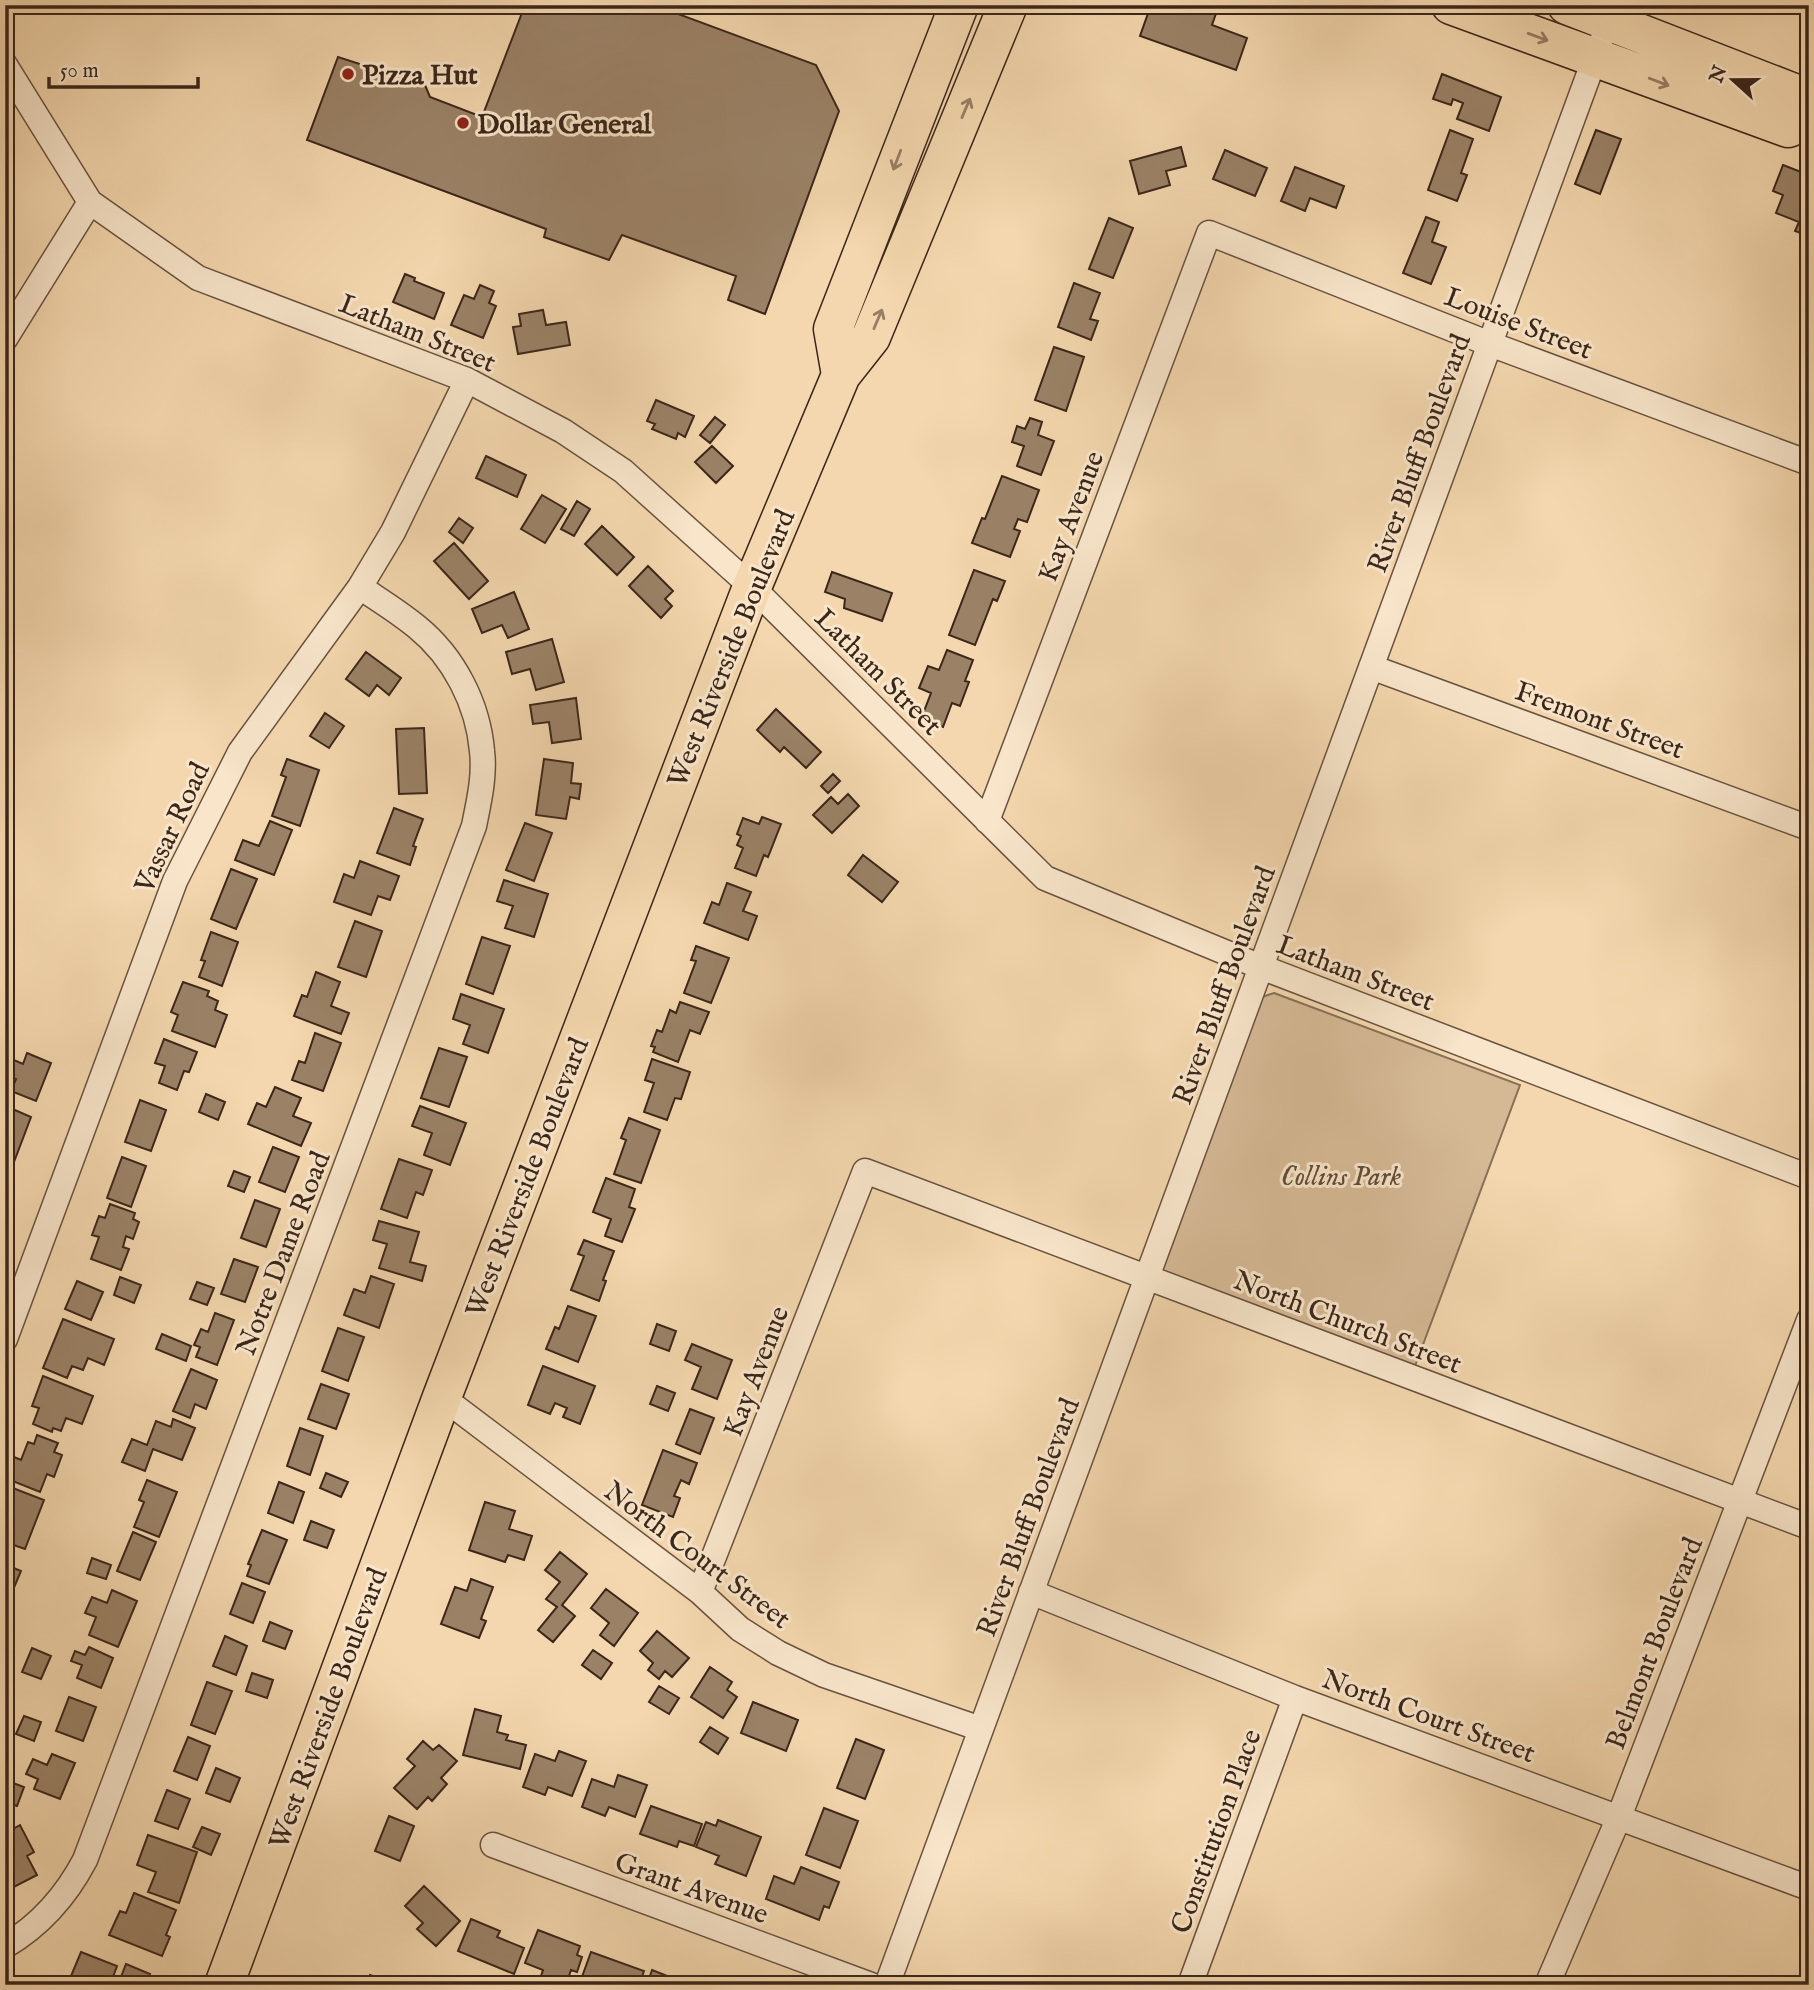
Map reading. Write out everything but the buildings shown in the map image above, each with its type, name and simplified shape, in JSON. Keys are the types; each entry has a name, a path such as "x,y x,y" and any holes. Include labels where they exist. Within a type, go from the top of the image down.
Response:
{"main road":[{"path":"841,375 833,329 959,5"},
{"name":"West Riverside Boulevard","path":"224,1985 442,1397 752,587 841,375 871,337 1008,5"},
{"path":"1451,5 1788,128 1809,120"},
{"path":"1567,5 1611,13 1799,95 1809,110"}],"street":[{"name":"River Bluff Boulevard","path":"887,1985 1611,13"},
{"name":"Latham Street","path":"5,65 90,202 198,278 467,380 563,431 623,471 752,587 1045,878 1261,967 1809,1177"},
{"path":"5,339 90,202"},
{"name":"Louise Street","path":"1209,233 1490,344 1809,463"},
{"name":"Kay Avenue","path":"987,821 1209,233"},
{"name":"Vassar Road","path":"5,1339 175,881 240,752 360,587 393,532 467,380"},
{"name":"Notre Dame Road","path":"5,1946 20,1937 53,1908 71,1887 85,1860 474,826 482,787 483,752 475,715 463,684 445,655 418,627 360,587"},
{"name":"Fremont Street","path":"1371,667 1809,828"},
{"name":"Kay Avenue","path":"700,1592 865,1171"},
{"name":"North Church Street","path":"865,1171 1809,1527"},
{"name":"Belmont Boulevard","path":"1547,1985 1619,1817 1809,1320"},
{"name":"North Court Street","path":"442,1397 700,1592 740,1629 778,1653 824,1675 981,1729"},
{"name":"North Court Street","path":"1031,1592 1295,1698 1809,1888"},
{"name":"Constitution Place","path":"1190,1985 1295,1698"},
{"name":"Grant Avenue","path":"493,1844 871,1985"}],"green space":[{"name":"Collins Park","path":"1274,993 1520,1085 1412,1374 1161,1272 1262,997"}],"place":[{"name":"Pizza Hut","path":"348,74"},
{"name":"Dollar General","path":"463,123"}]}
